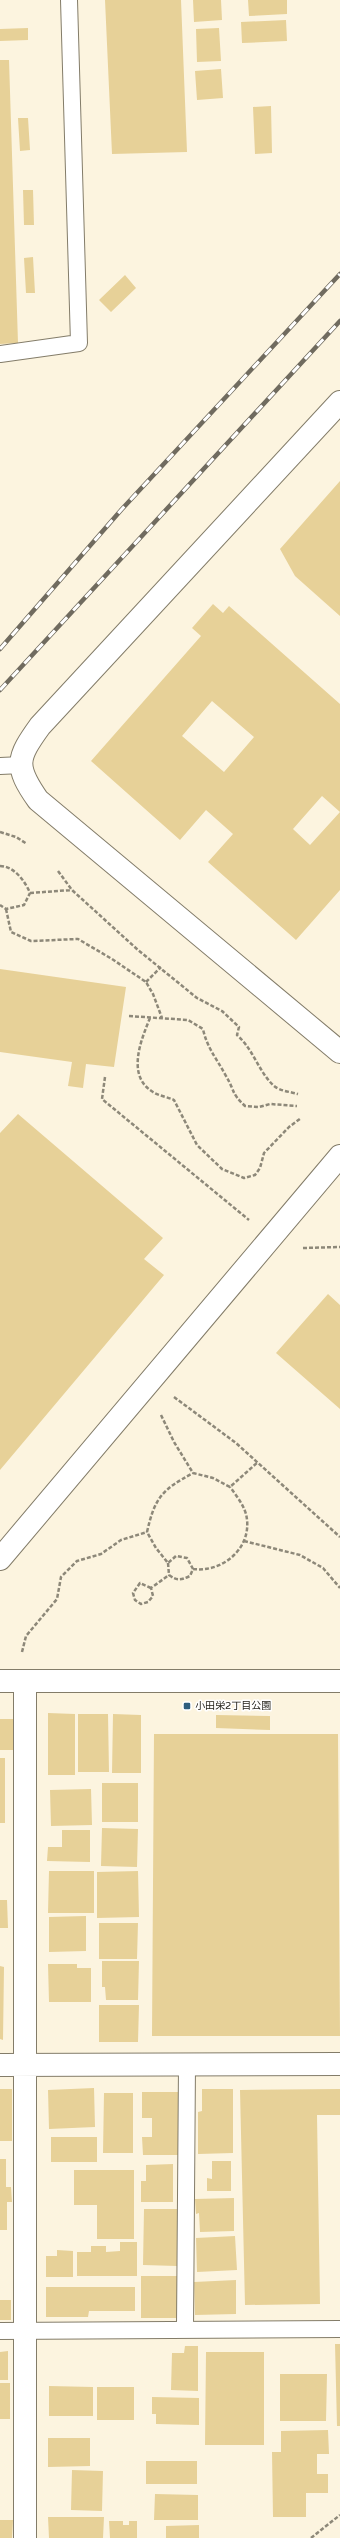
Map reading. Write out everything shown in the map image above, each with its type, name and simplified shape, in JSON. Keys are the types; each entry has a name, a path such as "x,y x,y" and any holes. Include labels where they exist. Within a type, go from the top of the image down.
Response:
{"street":[{"path":"340,402 40,726 22,751 24,780 38,800 340,1052"},
{"path":"0,1559 340,1156"},
{"path":"0,1681 340,1681"},
{"path":"25,1682 25,2538"},
{"path":"0,2065 340,2064"}],"lane":[{"path":"0,354 79,343 69,0"},
{"path":"0,766 22,765"},
{"path":"185,2328 187,2065"},
{"path":"0,2331 185,2328 340,2329"}],"path":[{"path":"0,832 16,837 27,844"},
{"path":"0,866 7,866 25,882 30,893"},
{"path":"58,871 72,890 101,918 198,998 222,1011 239,1027 237,1035 248,1045 260,1066 275,1087 298,1094"},
{"path":"30,893 72,890"},
{"path":"6,909 24,905 30,893"},
{"path":"0,905 6,909 11,932 31,941 78,939 112,959 146,982 153,994 162,1018"},
{"path":"146,982 161,968"},
{"path":"129,1016 188,1020 203,1029 206,1044 226,1076 234,1095 245,1106 259,1107 270,1104 297,1106"},
{"path":"150,1018 139,1044 137,1060 141,1080 153,1092 174,1100 197,1145 222,1169 244,1178 255,1175 260,1168 264,1153 278,1138 301,1118"},
{"path":"105,1077 102,1099 255,1225"},
{"path":"299,1248 340,1247"},
{"path":"172,1396 236,1443 340,1537"},
{"path":"160,1411 174,1442 193,1473"},
{"path":"230,1487 258,1462"},
{"path":"169,1575 168,1563 156,1548 147,1532 152,1511 166,1488 193,1473 213,1478 230,1487 246,1515 244,1541 237,1554 218,1568 203,1570 192,1569"},
{"path":"21,1657 26,1636 57,1598 61,1577 78,1561 101,1554 121,1540 147,1532"},
{"path":"244,1541 300,1555 323,1568 340,1588"},
{"path":"168,1563 176,1556 187,1558 192,1569 190,1576 181,1580 169,1575"},
{"path":"151,1588 169,1575"},
{"path":"140,1583 151,1588 153,1596 148,1602 141,1604 135,1600 133,1593 140,1583"},
{"path":"311,2538 340,2515"}],"building":[{"path":"105,0 181,0 187,152 112,154"},
{"path":"193,0 221,0 222,20 194,22"},
{"path":"248,0 287,0 287,14 249,16"},
{"path":"286,20 287,41 242,43 241,22"},
{"path":"28,28 28,40 0,41 0,29"},
{"path":"219,28 221,61 197,62 196,29"},
{"path":"0,60 9,60 18,343 0,344"},
{"path":"221,69 223,98 197,100 195,71"},
{"path":"271,106 272,153 255,154 253,107"},
{"path":"18,118 28,118 30,150 20,151"},
{"path":"23,190 33,190 34,225 24,225"},
{"path":"33,257 35,293 26,293 24,258"},
{"path":"125,275 136,288 111,312 99,300"},
{"path":"340,481 340,616 295,576 280,549"},
{"path":"213,604 223,613 229,606 340,704 340,812 340,890 296,940 208,862 233,834 206,810 180,840 91,761 201,636 192,628","holes":["212,701 254,737 224,772 182,736","322,796 340,812 310,845 293,829"]},
{"path":"0,969 126,987 114,1067 86,1064 83,1088 68,1086 72,1062 0,1052"},
{"path":"18,1114 163,1238 144,1259 164,1275 0,1470 0,1133"},
{"path":"328,1294 340,1305 340,1409 276,1353"},
{"path":"48,1713 75,1714 75,1775 48,1775"},
{"path":"78,1714 108,1714 109,1772 78,1772"},
{"path":"113,1714 141,1715 141,1773 112,1773"},
{"path":"216,1715 270,1716 270,1730 216,1728"},
{"path":"0,1719 13,1719 13,1750 0,1750"},
{"path":"154,1734 338,1734 340,2036 152,2036"},
{"path":"0,1758 5,1758 5,1823 0,1823"},
{"path":"102,1783 138,1783 138,1822 102,1822"},
{"path":"91,1789 92,1825 51,1826 50,1790"},
{"path":"102,1828 138,1829 137,1867 101,1866"},
{"path":"62,1830 90,1830 90,1862 47,1861 48,1847 62,1847"},
{"path":"49,1871 94,1871 94,1913 48,1913"},
{"path":"138,1871 139,1917 97,1918 97,1872"},
{"path":"0,1900 7,1900 8,1928 0,1928"},
{"path":"86,1916 86,1951 49,1952 49,1917"},
{"path":"99,1923 138,1923 137,1959 99,1959"},
{"path":"102,1961 139,1961 138,2000 106,2000 105,1987 102,1987"},
{"path":"48,1964 77,1964 77,1968 91,1968 91,2002 49,2002"},
{"path":"0,1966 4,1967 3,2040 0,2039"},
{"path":"99,2005 139,2005 138,2042 99,2042"},
{"path":"94,2088 95,2127 49,2129 48,2090"},
{"path":"0,2089 12,2089 12,2141 0,2141"},
{"path":"202,2089 233,2089 233,2153 198,2154 198,2112 202,2111"},
{"path":"340,2089 340,2115 317,2115 320,2304 245,2305 240,2090"},
{"path":"142,2092 181,2092 181,2155 143,2155 142,2137 152,2137 152,2118 142,2118"},
{"path":"104,2093 133,2093 133,2153 103,2153"},
{"path":"51,2137 97,2137 97,2162 51,2162"},
{"path":"0,2159 6,2159 6,2187 11,2187 12,2202 7,2202 7,2230 0,2230"},
{"path":"212,2161 231,2161 231,2191 207,2191 207,2178 212,2179"},
{"path":"173,2164 173,2202 141,2202 141,2181 146,2181 146,2165"},
{"path":"74,2170 134,2170 134,2239 97,2239 97,2205 74,2205"},
{"path":"234,2198 234,2231 200,2232 199,2213 196,2214 195,2199"},
{"path":"144,2209 177,2209 177,2266 143,2265"},
{"path":"235,2236 237,2270 197,2272 196,2238"},
{"path":"120,2242 137,2242 137,2276 77,2276 77,2252 91,2252 91,2246 106,2246 106,2252 120,2251"},
{"path":"57,2250 73,2251 73,2277 46,2277 46,2256 57,2256"},
{"path":"141,2276 178,2276 178,2318 141,2318"},
{"path":"236,2280 236,2314 195,2315 194,2282"},
{"path":"46,2287 135,2287 135,2311 89,2311 88,2317 46,2317"},
{"path":"0,2300 11,2300 11,2320 0,2320"},
{"path":"335,2344 340,2344 340,2426 337,2426"},
{"path":"185,2346 198,2346 198,2391 171,2390 172,2353 184,2353"},
{"path":"8,2351 8,2380 0,2380 0,2352"},
{"path":"206,2352 264,2352 264,2445 205,2445"},
{"path":"280,2374 327,2374 326,2421 280,2421"},
{"path":"0,2383 10,2383 10,2419 0,2419"},
{"path":"49,2386 93,2387 93,2416 49,2416"},
{"path":"97,2387 134,2387 134,2420 97,2420"},
{"path":"152,2397 199,2398 199,2425 156,2424 156,2414 152,2414"},
{"path":"328,2430 329,2454 317,2454 317,2474 328,2474 328,2493 306,2493 306,2517 273,2517 272,2452 281,2452 281,2431"},
{"path":"48,2438 90,2438 90,2466 48,2467"},
{"path":"146,2461 197,2461 197,2484 146,2484"},
{"path":"72,2470 103,2471 102,2511 71,2510"},
{"path":"155,2494 198,2495 198,2520 154,2520"},
{"path":"48,2517 104,2517 103,2538 49,2538"},
{"path":"0,2520 13,2520 12,2538 0,2538"},
{"path":"109,2521 123,2521 123,2525 129,2525 129,2521 137,2521 137,2538 110,2538"},
{"path":"199,2525 199,2538 166,2538 166,2526"}],"railway":[{"path":"0,649 122,509 340,274"},
{"path":"0,690 340,321"}],"place":[{"name":"小田栄2丁目公園","path":"187,1706"}]}
